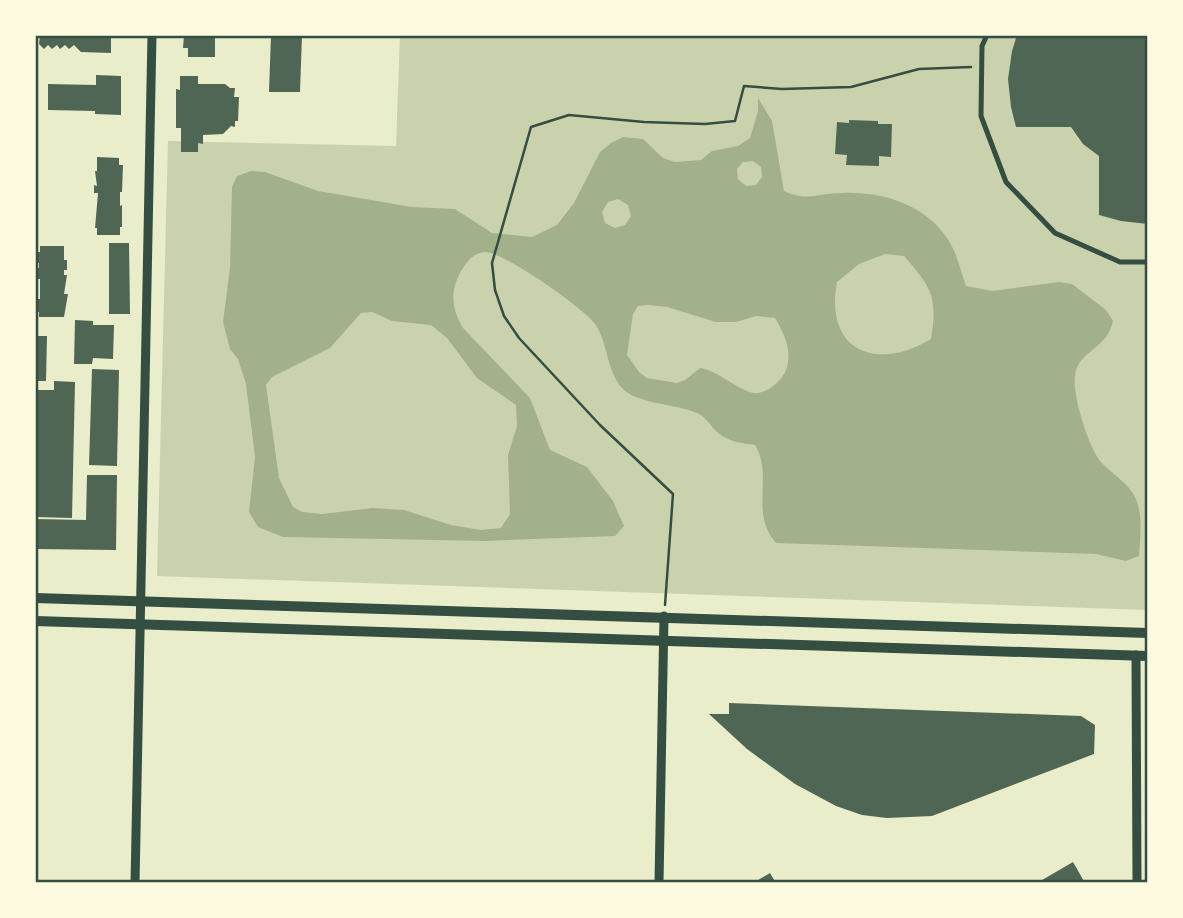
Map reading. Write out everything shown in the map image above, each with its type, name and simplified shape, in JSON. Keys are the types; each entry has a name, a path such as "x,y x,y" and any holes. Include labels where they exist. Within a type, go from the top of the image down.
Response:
{"main road":[{"path":"35,598 1148,633"},
{"path":"35,621 1142,656"}],"street":[{"path":"135,883 152,35"},
{"path":"987,35 982,46 981,116 1006,182 1055,233 1120,261 1148,262"},
{"path":"659,883 664,616"},
{"path":"1137,883 1142,656"}],"path":[{"path":"664,616 673,494 600,425 519,338 504,316 495,290 492,263 531,127 569,115 644,122 705,124 735,121 744,86 782,89 851,87 919,69 945,66 982,68"}],"shaded area":[{"path":"400,35 1148,35 1148,610 157,576 168,141 396,146"},
{"path":"758,98 772,121 784,191 799,196 857,193 902,203 916,209 940,229 949,241 966,286 993,291 1059,282 1072,284 1106,310 1113,321 1110,331 1077,367 1076,395 1087,435 1097,456 1126,485 1137,502 1141,522 1139,556 1126,561 1096,554 776,543 764,519 763,469 755,445 725,438 697,413 647,401 628,393 617,381 599,331 588,316 524,270 507,260 484,252 470,259 456,282 453,300 460,323 530,398 550,450 587,467 613,501 624,526 615,536 484,541 283,537 258,527 249,512 255,457 246,384 238,359 230,349 223,322 230,268 232,187 237,176 251,171 265,172 318,191 412,207 455,209 492,233 532,237 557,225 574,203 600,152 611,143 623,137 643,139 663,158 675,162 701,160 712,151 738,146 750,138 758,111","holes":["753,161 761,167 762,177 756,185 746,186 738,179 737,169 743,162","618,199 628,205 631,216 625,225 615,228 605,223 602,212 608,202","885,254 904,256 921,276 933,302 931,339 911,349 892,354 874,354 859,349 847,339 839,325 835,306 837,282 859,264","648,305 667,307 716,322 736,322 756,316 775,318 787,346 788,365 778,382 758,393 747,391 700,368 677,383 647,378 627,355 633,314 638,306","372,312 392,321 431,325 447,338 477,378 516,405 517,426 508,455 510,514 501,528 481,530 451,525 404,510 373,508 322,514 302,512 293,507 279,478 266,385 272,377 330,348 361,313"]}],"building":[{"path":"40,35 111,35 111,53 81,52 74,45 69,49 65,45 60,49 57,45 52,49 48,45 44,49 39,44"},
{"path":"215,35 215,57 188,57 188,48 183,48 184,36"},
{"path":"271,35 302,35 300,92 269,92"},
{"path":"1017,35 1148,35 1148,224 1099,215 1099,156 1083,144 1071,127 1016,127 1008,79"},
{"path":"96,75 121,76 121,115 95,114 95,111 48,110 48,84 96,85"},
{"path":"180,76 198,76 198,84 225,84 235,88 234,97 239,97 238,121 235,121 235,127 231,126 223,134 203,135 203,144 198,143 198,152 181,152 181,128 176,128 176,89 180,90"},
{"path":"849,120 892,124 891,157 879,156 879,166 846,165 847,155 835,154 837,122 849,123"},
{"path":"97,157 119,158 119,165 123,165 120,235 97,235 95,228 98,193 94,193 94,185 97,186"},
{"path":"109,243 129,243 130,314 109,314"},
{"path":"40,246 64,246 67,270 64,270 64,275 67,275 64,294 68,294 64,317 39,317 39,312 36,312 37,299 40,299 40,279 35,279 35,268 39,268 39,263 35,263 35,252 40,252"},
{"path":"75,320 93,321 93,325 114,325 113,359 93,358 92,364 74,364"},
{"path":"35,336 47,336 46,381 35,381"},
{"path":"92,369 119,370 117,466 89,465"},
{"path":"54,381 75,382 72,518 35,517 35,390 54,390"},
{"path":"87,475 117,475 116,550 35,549 35,519 86,520"},
{"path":"729,703 1081,716 1095,725 1094,754 932,816 887,818 862,815 836,806 795,784 747,749 709,714 729,714"},
{"path":"1073,862 1085,883 1037,883"},
{"path":"770,873 776,883 753,883"}]}
